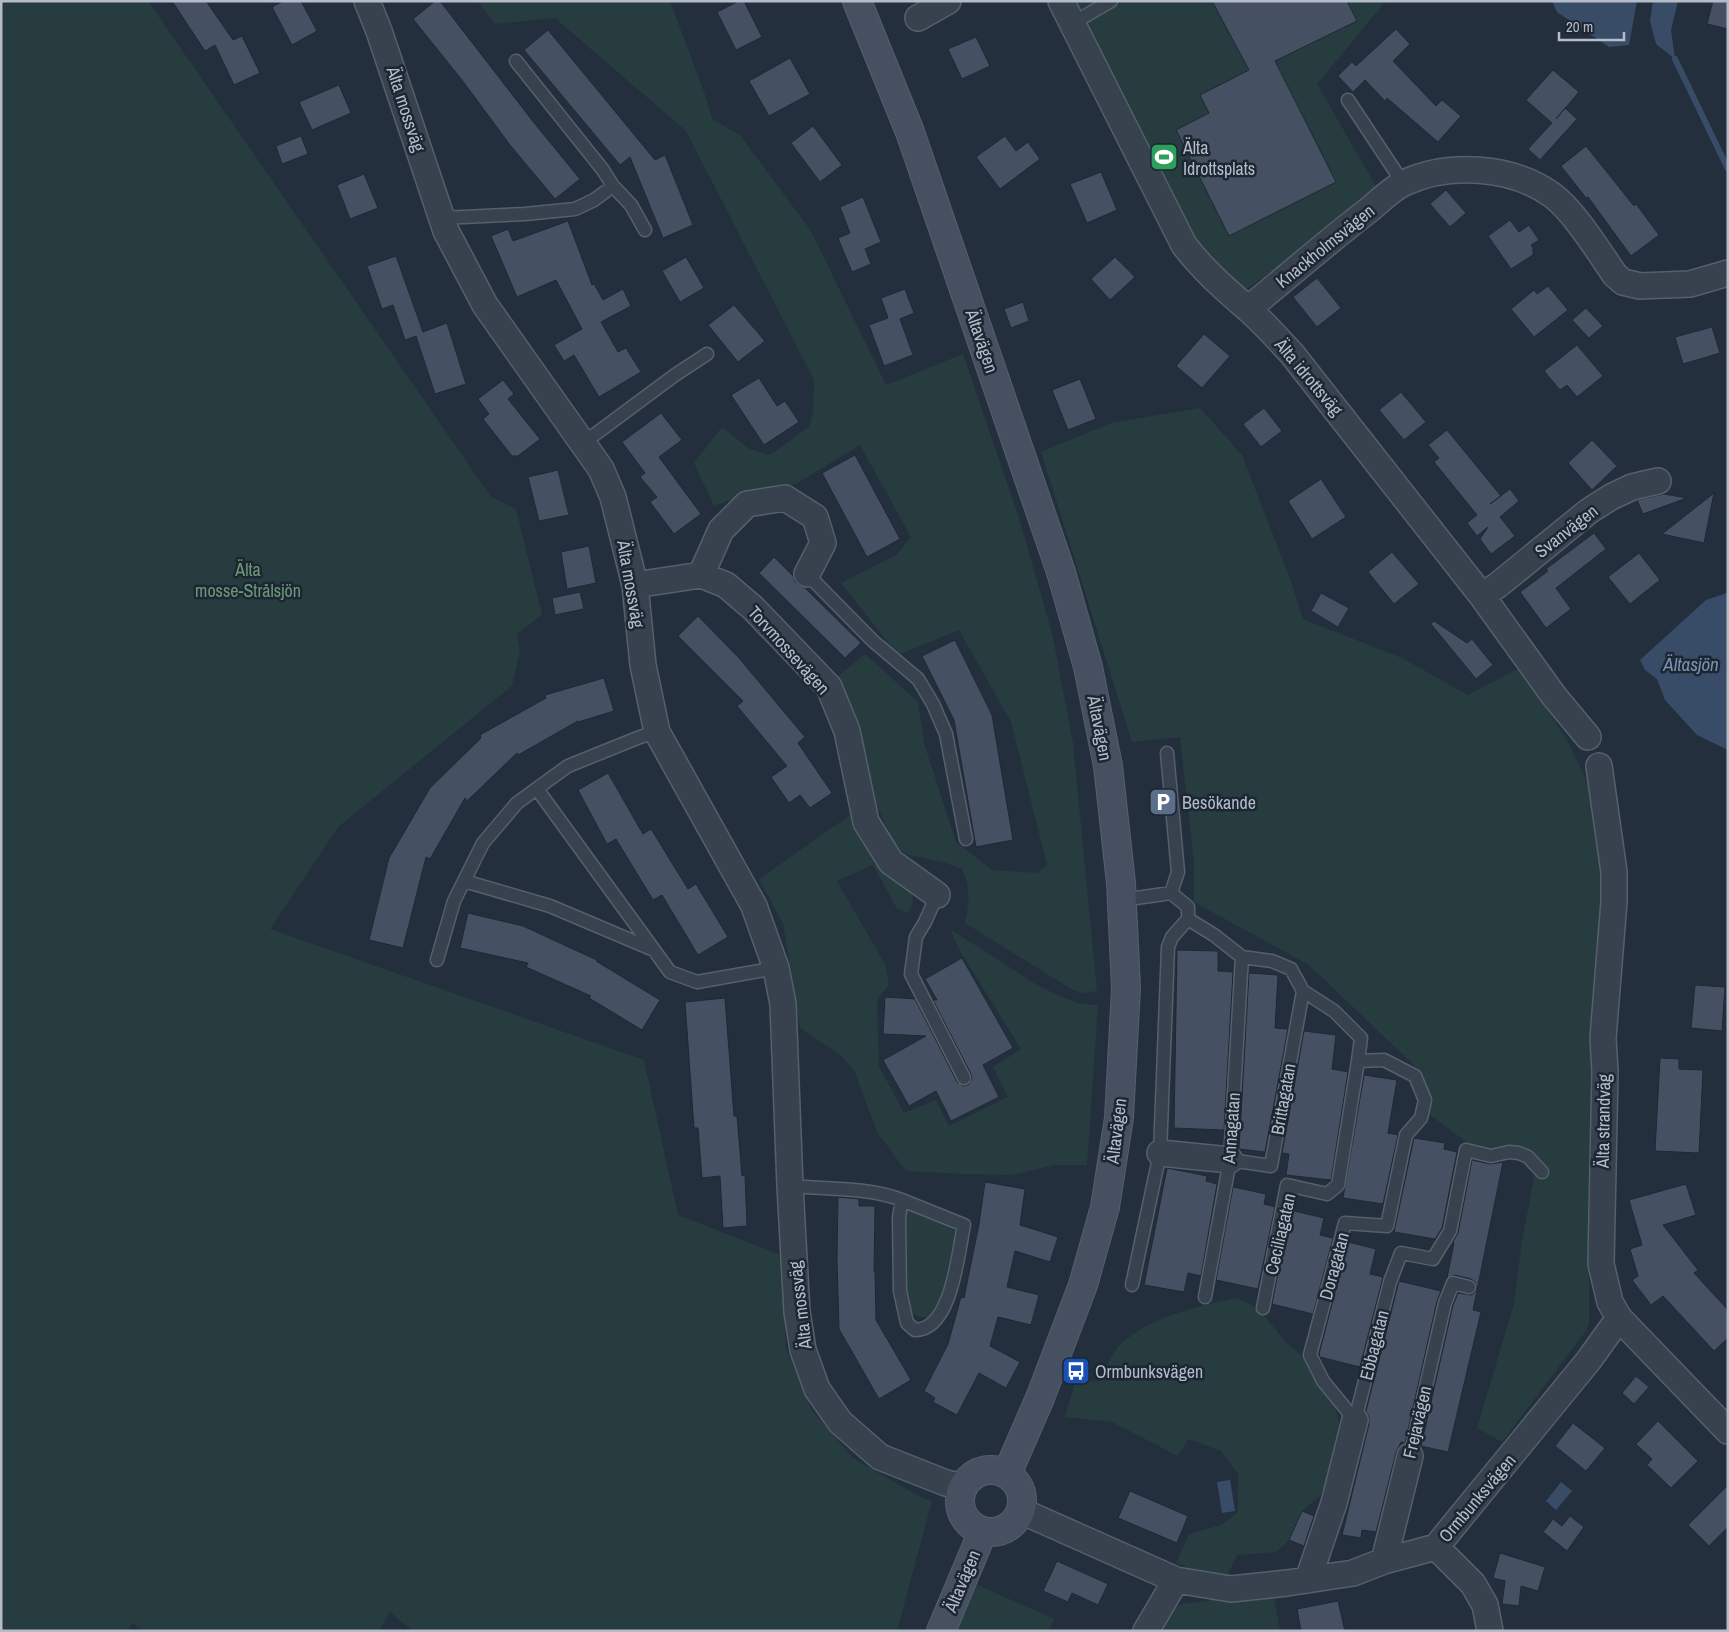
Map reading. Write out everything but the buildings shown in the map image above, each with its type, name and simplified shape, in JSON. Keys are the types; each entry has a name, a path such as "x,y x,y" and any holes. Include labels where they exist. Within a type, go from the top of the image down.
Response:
{"main road":[{"name":"Ältavägen","path":"857,1 910,132 1061,572 1088,667 1108,766 1122,900 1126,988 1119,1118 1105,1207 1083,1284 1040,1398 1007,1474"},
{"path":"992,1470 1007,1474 1013,1479 1021,1492 1023,1502 1021,1511 1013,1524 1005,1530 994,1532 983,1531 972,1526 965,1517 960,1497 968,1480 977,1473 992,1470"},
{"name":"Ältavägen","path":"941,1631 983,1531"}],"street":[{"name":"Älta mossväg","path":"366,1 379,31 446,230 485,306 601,469 613,497 635,584 643,664 657,732 754,906 776,968 783,1004 797,1312 803,1350 817,1389 840,1422 880,1457 946,1483 964,1486"},
{"path":"918,18 948,1"},
{"name":"Älta idrottsväg","path":"1061,1 1184,245 1196,261 1248,309 1292,354 1482,596 1554,696 1588,737"},
{"name":"Knackholmsvägen","path":"1248,309 1403,183 1437,172 1468,169 1490,171 1518,179 1552,195 1567,208 1615,275 1623,282 1640,286 1690,284 1728,274"},
{"name":"Svanvägen","path":"1482,596 1597,506 1632,487 1658,481"},
{"path":"701,575 722,530 747,504 785,498 815,517 823,543 808,574"},
{"name":"Torvmossevägen","path":"635,584 701,575 726,585 753,608 829,687 847,731 866,822 891,862 937,895"},
{"name":"Älta strandväg","path":"1599,766 1614,880 1614,902 1603,1038 1601,1264 1610,1302 1619,1318 1728,1431"},
{"path":"1160,1153 1230,1160"},
{"name":"Ormbunksvägen","path":"1021,1511 1176,1580 1232,1589 1353,1573 1384,1561 1436,1548 1589,1360 1619,1318"},
{"name":"Ebbagatan","path":"1308,1580 1334,1503 1355,1420"},
{"name":"Frejavägen","path":"1384,1561 1410,1456"},
{"path":"1436,1548 1473,1584 1485,1605 1490,1631"},
{"path":"1146,1631 1176,1580"}],"lane":[{"path":"1073,23 1111,1"},
{"path":"516,61 603,170 613,186 631,205 645,230"},
{"path":"1348,100 1403,183"},
{"path":"442,218 525,214 575,209 594,200 613,186"},
{"path":"582,444 706,354"},
{"path":"808,574 873,641 918,679 933,704 946,734 966,839"},
{"path":"437,960 454,901 483,843 517,803 568,766 657,732"},
{"path":"1167,753 1178,872 1171,893"},
{"path":"537,789 670,972 697,982 776,968"},
{"path":"464,881 550,906 654,950"},
{"path":"1122,900 1171,893 1188,907 1188,919 1172,937 1168,947 1160,1153 1132,1286"},
{"path":"937,895 916,937 911,974 964,1078"},
{"path":"1188,919 1214,935 1242,957 1272,961 1291,970 1303,991 1334,1011 1361,1038 1358,1061"},
{"name":"Annagatan","path":"1205,1298 1230,1160 1242,957"},
{"name":"Brittagatan","path":"1230,1160 1271,1166 1303,991"},
{"name":"Doragatan","path":"1355,1420 1323,1381 1310,1355 1345,1223 1386,1226 1406,1135 1421,1118 1425,1100 1415,1076 1384,1060 1358,1061"},
{"name":"Ceciliagatan","path":"1264,1308 1287,1185 1327,1194 1338,1185 1358,1061"},
{"name":"Ebbagatan","path":"1355,1420 1390,1282 1401,1253 1433,1260 1450,1231 1466,1150 1491,1156 1509,1152 1519,1153 1528,1157 1542,1172"},
{"path":"790,1186 850,1190 892,1196 902,1200 964,1225 948,1300 936,1322 923,1330 915,1330 907,1323 900,1291 899,1217 902,1200"},
{"name":"Frejavägen","path":"1410,1456 1445,1303 1453,1283 1470,1287"}],"green space":[{"name":"Älta mosse-Strålsjön","path":"1,1 148,1 491,497 516,509 542,615 517,634 520,651 512,686 338,827 270,929 644,1060 678,1215 781,1255 786,1349 812,1411 853,1458 922,1498 932,1501 897,1631 413,1631 390,1612 379,1631 143,1631 133,1623 127,1631 1,1631"},
{"path":"477,1 670,1 707,100 712,119 740,135 811,231 886,385 963,354 1019,518 1052,633 1073,743 1097,991 1082,993 1073,990 965,923 968,896 967,882 962,869 943,862 905,854 892,839 872,795 859,726 837,677 865,654 918,702 924,743 956,842 992,870 1037,873 1047,865 1011,722 959,630 898,655 841,583 896,555 911,537 860,445 796,484 752,492 714,506 694,463 722,427 749,449 770,455 809,427 813,412 814,380 686,131 555,18 495,24"},
{"name":"Älta Idrottsplats","path":"1073,1 1212,1 1249,70 1200,95 1209,113 1176,130 1229,235 1275,61 1357,21 1347,1 1386,1 1317,84 1377,188 1268,274 1234,298 1196,261"},
{"path":"1200,408 1242,455 1291,581 1303,619 1402,658 1468,695 1519,668 1566,738 1595,798 1611,911 1589,1168 1589,1323 1586,1331 1502,1442 1477,1428 1514,1304 1522,1241 1536,1167 1469,1144 1429,1114 1433,1099 1417,1068 1309,965 1194,902 1194,863 1180,737 1132,742 1041,452 1111,423"},
{"path":"853,813 912,894 913,903 908,913 897,909 873,865 837,881 886,966 889,985 877,999 879,1066 904,1113 936,1100 949,1126 1008,1097 993,1067 1021,1049 960,951 950,929 1037,985 1080,1004 1098,1005 1087,1165 1055,1165 1012,1175 906,1171 877,1132 854,1070 840,1055 800,1028 783,923 759,879"},
{"path":"911,1210 945,1224 955,1231 954,1245 938,1310 929,1317 918,1317 908,1310 903,1217 906,1212"},
{"path":"1235,1298 1249,1303 1262,1313 1286,1342 1304,1358 1335,1406 1340,1428 1328,1480 1320,1496 1302,1511 1289,1540 1276,1552 1237,1555 1227,1576 1209,1575 1176,1563 1189,1534 1221,1525 1238,1512 1238,1474 1221,1451 1188,1439 1178,1456 1112,1422 1065,1417 1076,1379 1098,1382 1116,1349 1131,1336 1158,1320 1173,1314"},
{"path":"971,1582 1054,1619 1049,1631 951,1631"},
{"path":"1273,1592 1280,1631 1157,1631 1168,1613 1182,1604"}],"water":[{"path":"1552,1 1637,1 1629,45 1609,47 1557,12"},
{"path":"1653,1 1678,1 1671,30 1675,59 1656,44 1650,21"},
{"name":"Ältasjön","path":"1728,587 1728,750 1697,735 1665,700 1657,679 1645,670 1640,660 1706,600 1727,593"},
{"path":"1230,1480 1235,1511 1222,1513 1217,1482"},
{"path":"1561,1482 1572,1491 1556,1510 1546,1501"}],"waterway":[{"path":"1675,59 1728,169"}],"place":[{"name":"Älta Idrottsplats","path":"1164,157"},
{"name":"Besökande","path":"1163,802"},
{"name":"Ormbunksvägen","path":"1076,1371"}]}
